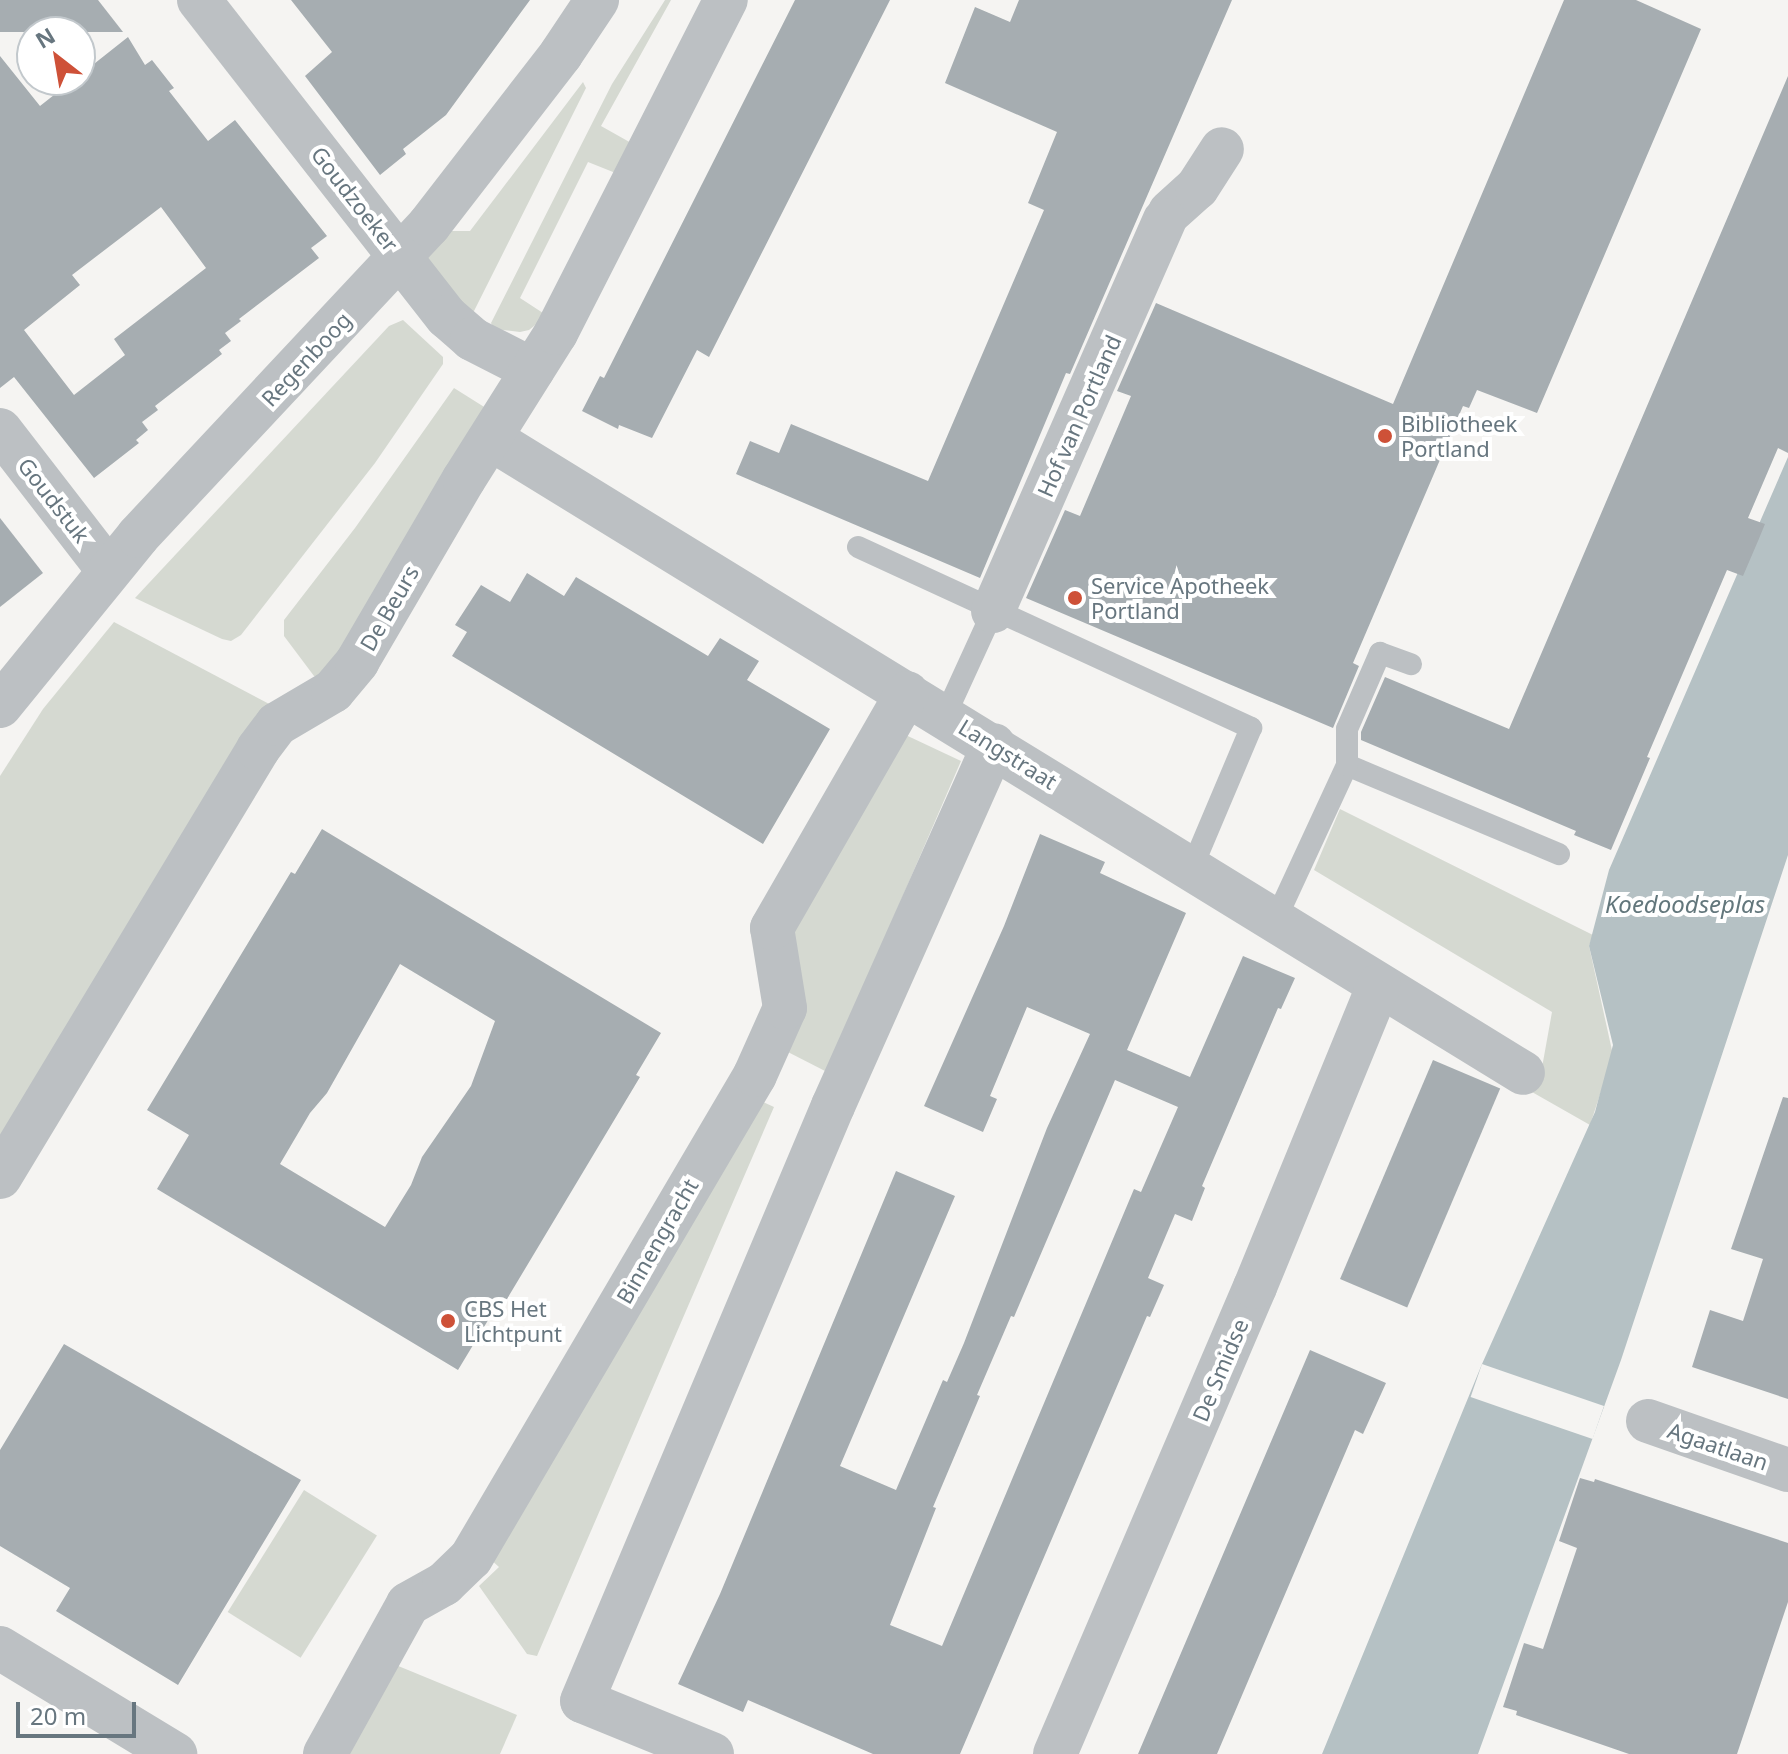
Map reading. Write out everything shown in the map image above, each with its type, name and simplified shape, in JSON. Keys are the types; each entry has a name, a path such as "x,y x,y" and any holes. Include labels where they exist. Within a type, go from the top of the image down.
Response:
{"street":[{"name":"Goudzoeker","path":"199,0 457,327 472,339 533,370"},
{"name":"Regenboog","path":"0,706 109,571 401,257 561,54 597,0"},
{"name":"De Beurs","path":"0,1177 258,749 277,724 319,701 347,676 556,333 726,0"},
{"name":"Hof van Portland","path":"993,611 1168,216 1197,188 1222,149"},
{"name":"Goudstuk","path":"0,430 109,571"},
{"name":"Langstraat","path":"491,439 994,745 1523,1073"},
{"name":"Binnengracht","path":"325,1754 408,1604 444,1584 471,1558 755,1075 785,1008 772,928 907,693"},
{"path":"712,1754 582,1701 833,1106 994,745"},
{"name":"De Smidse","path":"1055,1754 1250,1300 1379,985"},
{"name":"Agaatlaan","path":"1648,1421 1788,1470"},
{"path":"0,1648 175,1754"}],"lane":[{"path":"858,547 1251,728 1192,868"},
{"path":"945,716 993,611"},
{"path":"1275,921 1347,765 1347,729 1380,653 1411,664"},
{"path":"1347,765 1559,854"}],"shaded area":[{"path":"665,0 671,0 601,126 633,144 618,174 588,162 520,298 543,313 539,322 529,330 520,332 494,329 491,323 612,84"},
{"path":"583,82 586,88 472,315 423,259 448,231 470,231"},
{"path":"403,320 443,357 443,364 375,463 241,635 231,641 222,639 135,598 389,326"},
{"path":"454,388 489,410 338,665 320,678 314,676 284,636 284,620 355,528"},
{"path":"114,622 275,707 0,1145 0,776 43,709"},
{"path":"895,730 961,761 827,1072 784,1050 780,932"},
{"path":"1340,809 1593,935 1589,946 1613,1055 1590,1125 1532,1092 1541,1073 1552,1012 1314,870"},
{"path":"752,1097 774,1107 537,1656 527,1654 479,1586 499,1567 489,1558"},
{"path":"304,1490 377,1536 301,1658 228,1612"},
{"path":"391,1663 517,1715 500,1754 341,1754"}],"water":[{"name":"Koedoodseplas","path":"1788,457 1788,855 1621,1360 1478,1754 1322,1754 1482,1364 1595,1112 1613,1045 1589,946 1609,870"}],"pier":[{"path":"1482,1364 1604,1406 1593,1439 1471,1397"}],"building":[{"path":"0,0 98,0 123,32 96,32 96,16 16,16 16,32 0,32"},
{"path":"291,0 530,0 446,115 403,149 406,154 380,175 305,76 332,52"},
{"path":"795,0 890,0 709,357 697,350 652,438 619,425 618,429 582,411 600,376 604,378"},
{"path":"1019,0 1232,0 1070,374 1066,373 980,578 736,474 750,441 779,453 791,424 928,481 1044,210 1028,203 1057,132 945,83 975,7 1010,22"},
{"path":"1564,0 1636,0 1701,29 1537,413 1477,390 1469,408 1463,406 1353,663 1359,666 1333,728 1026,598 1065,510 1080,516 1131,396 1117,391 1156,303 1393,404"},
{"path":"128,37 145,65 152,60 174,88 169,91 208,141 235,120 327,236 311,248 319,258 239,319 241,321 225,333 231,341 219,350 222,354 155,406 158,410 142,422 148,430 136,440 139,443 94,478 14,377 0,388 0,56 16,76 16,96 32,96 40,106 53,96 96,96 96,62","holes":["161,207 206,268 114,339 125,355 74,395 24,330 80,285 72,275"]},
{"path":"1788,76 1788,453 1778,448 1748,518 1765,524 1758,541 1743,576 1727,570 1611,850 1574,835 1576,831 1361,740 1361,732 1385,677 1509,729"},
{"path":"0,518 43,573 0,607"},
{"path":"527,573 564,596 576,577 708,656 720,638 759,661 747,680 830,729 763,844 452,656 467,632 455,625 481,585 510,602"},
{"path":"322,829 661,1033 636,1075 640,1077 495,1319 490,1317 458,1370 157,1189 189,1135 147,1110 291,872 295,874","holes":["400,964 495,1021 471,1086 422,1157 411,1185 385,1227 280,1164 310,1113 327,1093"]},
{"path":"1040,834 1105,862 1100,873 1186,913 1127,1050 1190,1077 1243,956 1295,978 1281,1009 1278,1008 1202,1186 1205,1188 1192,1221 1175,1214 1148,1278 1164,1285 1150,1317 1147,1316 960,1754 873,1754 748,1700 743,1712 678,1684 720,1594 896,1171 955,1196 840,1466 896,1490 943,1380 947,1382 964,1343 1047,1128 1090,1034 1027,1007 990,1096 997,1099 983,1132 924,1106 1004,926","holes":["1115,1080 1178,1107 1141,1192 1134,1189 942,1646 890,1625 936,1508 933,1507 980,1396 977,1395 1011,1316 1014,1317"]},
{"path":"1433,1060 1500,1089 1407,1308 1340,1279"},
{"path":"1783,1097 1788,1098 1788,1399 1692,1367 1710,1310 1743,1321 1763,1259 1731,1249"},
{"path":"64,1344 301,1480 178,1685 56,1611 70,1588 0,1546 0,1450"},
{"path":"1310,1350 1386,1383 1363,1434 1355,1430 1217,1754 1138,1754"},
{"path":"1580,1478 1594,1482 1595,1479 1788,1543 1788,1602 1737,1754 1629,1754 1516,1715 1517,1711 1503,1707 1524,1643 1543,1649 1577,1548 1559,1541"}],"place":[{"name":"Bibliotheek Portland","path":"1385,436"},
{"name":"Service Apotheek Portland","path":"1075,598"},
{"name":"CBS Het Lichtpunt","path":"448,1321"}]}
